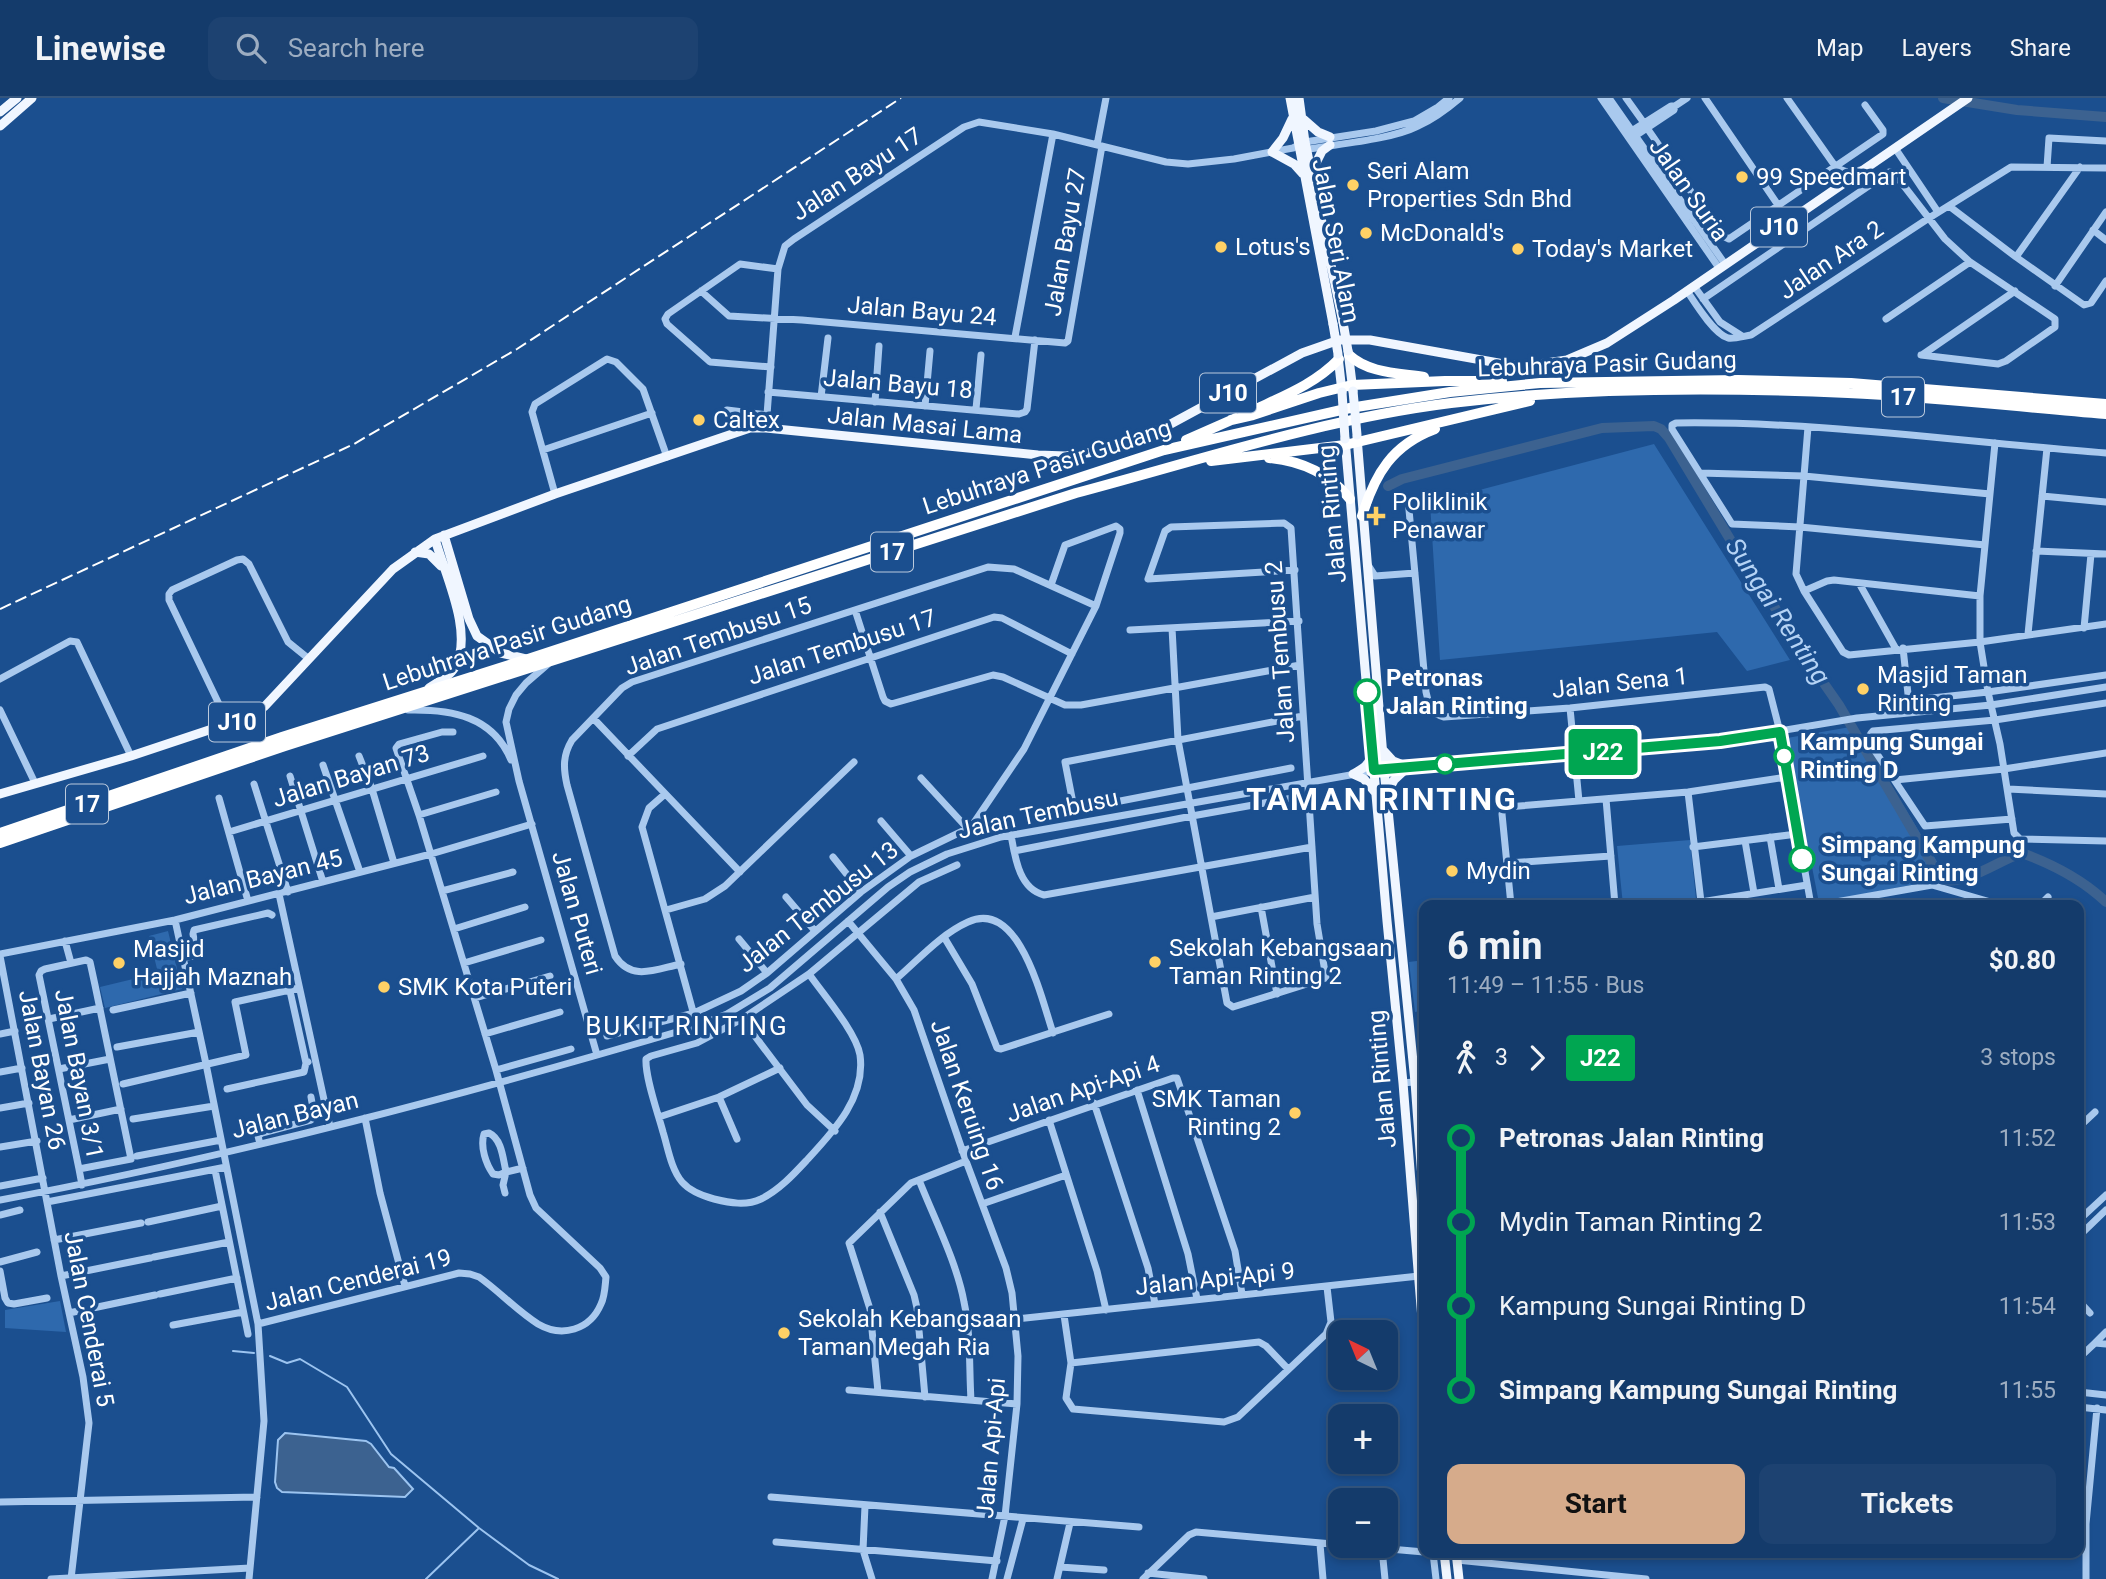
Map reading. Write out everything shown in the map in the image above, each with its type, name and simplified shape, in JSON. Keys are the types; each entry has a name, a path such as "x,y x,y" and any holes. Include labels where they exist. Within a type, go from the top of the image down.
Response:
{"highway":[{"path":"1164,450 1309,384 1343,355 1379,370 1445,381"},
{"name":"Lebuhraya Pasir Gudang","path":"0,833 282,737 1164,450 1350,408 1450,392 1539,383 1738,380 1851,383 2106,404"},
{"path":"1231,420 1352,388 1445,381 1539,383"},
{"name":"Lebuhraya Pasir Gudang","path":"0,843 398,710 1076,493 1351,419 1450,403 1564,393 1681,389 1850,393 2106,414"},
{"path":"1184,465 1345,442 1564,393"},
{"path":"1362,516 1370,491 1381,470 1398,451 1421,435 1472,415"},
{"path":"1234,458 1279,459 1312,469 1331,480 1349,499"}],"main road":[{"path":"0,112 17,98"},
{"path":"0,126 32,98"},
{"name":"Jalan Seri Alam","path":"1290,98 1297,118"},
{"name":"Jalan Seri Alam","path":"1298,98 1300,147 1308,174 1343,355 1352,388"},
{"name":"Jalan Masai Lama","path":"0,794 131,756 251,716 265,706 393,569 435,539 555,494 750,428 1066,456 1094,452 1167,426 1303,353 1339,340 1370,340 1525,366 1567,360 1607,343 1968,98"},
{"path":"1297,118 1330,141 1308,174 1272,152 1297,118"},
{"name":"Jalan Seri Alam","path":"1341,390 1343,355"},
{"name":"Jalan Rinting","path":"1352,388 1377,750"},
{"name":"Jalan Rinting","path":"1341,390 1349,499 1379,769 1387,795 1419,1072"},
{"path":"444,535 469,620 477,636 501,653 528,659"},
{"path":"424,692 454,668 463,638 461,622 435,539"},
{"path":"415,552 429,554 444,570"},
{"path":"1353,774 1369,763 1377,750 1408,767 1394,780 1387,795"},
{"name":"Jalan Rinting","path":"1379,769 1376,793 1419,1276"},
{"path":"1353,774 1364,779 1376,793"},
{"path":"1445,1558 1447,1579"},
{"path":"1457,1558 1459,1579"}],"street":[{"name":"Jalan Bayu 27","path":"1065,343 1068,341 1106,98"},
{"path":"1300,147 1414,121 1449,98"},
{"path":"1330,141 1378,137 1416,128 1442,113 1460,98"},
{"path":"1601,98 1631,135"},
{"path":"1609,98 1631,135"},
{"path":"1626,98 1721,235 1729,239 1882,134 1883,130 1865,105"},
{"path":"1631,135 1671,106 1687,98"},
{"path":"1705,98 1778,205"},
{"path":"1787,98 1835,166 1838,179 1832,190"},
{"name":"Jalan Bayu 17","path":"766,428 778,269 785,246 964,127 979,122 1053,134 1166,162 1188,164 1300,147"},
{"path":"1015,337 1053,134"},
{"name":"Jalan Suria","path":"1631,135 1649,155 1722,266"},
{"name":"Jalan Suria","path":"1631,135 1722,266"},
{"path":"2047,167 2049,138 2106,141"},
{"path":"1895,148 1938,212"},
{"path":"1835,166 1847,173 1862,170"},
{"name":"Jalan Ara 2","path":"1743,336 1760,330 2011,167 2106,168"},
{"path":"2016,257 2080,167"},
{"path":"1703,299 1889,172 1895,173 1945,239 1970,262 2015,290 2055,319 2055,327 1998,364 1921,355 2015,290"},
{"path":"1949,205 2084,305 2088,304 2106,281"},
{"path":"2055,286 2106,212"},
{"path":"2093,230 2106,240"},
{"path":"1886,319 1970,262"},
{"path":"771,367 710,362 667,324 665,319 668,314 740,264 778,269"},
{"path":"1690,288 1703,299 1720,322 1743,336"},
{"path":"1690,288 1716,330 1726,337 1743,336"},
{"name":"Jalan Bayu 24","path":"701,291 729,316 1065,343"},
{"path":"821,397 828,338"},
{"name":"Jalan Bayu 18","path":"768,392 1019,414 1025,412 1035,340"},
{"path":"874,401 879,346"},
{"path":"925,406 930,351"},
{"path":"976,409 981,355"},
{"path":"555,494 533,408 535,404 602,361 612,360 643,389 667,457"},
{"path":"727,410 766,415"},
{"path":"543,450 652,413"},
{"path":"1985,545 1800,527 1732,524 1672,429 1674,424 1732,422 2106,453"},
{"path":"1808,427 1796,574 1804,592 1843,652 1849,655 1980,642 2106,624"},
{"path":"1995,443 1980,596 1980,642 2016,838 2106,841"},
{"path":"2028,634 2047,448"},
{"path":"1700,473 1804,476 1990,494"},
{"path":"2042,496 2106,502"},
{"path":"1366,561 1375,576 1415,573 1408,499"},
{"name":"Jalan Tembusu 2","path":"1277,994 1324,980 1326,975 1317,925 1299,621 1292,528 1284,523 1171,527 1165,531 1149,579 1295,570"},
{"path":"921,778 968,829 1024,749 1096,606 1121,533 1120,529 1116,526 1065,545 1051,585"},
{"path":"2036,551 2106,554"},
{"path":"2084,628 2091,554"},
{"path":"229,725 169,600 172,590 243,559 288,642 309,660"},
{"name":"Jalan Tembusu 15","path":"681,964 634,972 625,968 615,956 567,785 564,757 572,740 622,688 632,682 988,567 1014,569 1096,606"},
{"name":"Jalan Sena 1","path":"1415,573 1426,692 1432,710 1438,715 1444,717 1570,708 1765,687 1771,692 1780,732"},
{"path":"1804,592 1827,581 1980,596"},
{"path":"1859,583 1900,649 1909,699 1988,692 2106,675"},
{"path":"855,610 883,697 888,704 997,675 1065,705 1081,705 1300,665"},
{"name":"Jalan Tembusu 17","path":"628,756 657,729 994,617 1002,618 1072,654"},
{"path":"1130,630 1299,621"},
{"path":"1171,628 1178,740 1227,1003 1233,1007 1277,994 1261,907"},
{"path":"0,679 70,641 77,642 131,756"},
{"name":"Jalan Puteri","path":"550,662 521,688 506,716 519,781 597,1055"},
{"name":"Jalan Tembusu","path":"597,1055 697,1026 727,1014 760,994 911,872 973,844 1379,769 1720,741 1857,718 1990,705 2106,687"},
{"path":"2012,819 1927,827 1871,745 1868,738 1870,734 1911,727 1995,720 2106,703"},
{"path":"1570,708 1579,801"},
{"name":"Jalan Puteri","path":"398,710 431,709 462,715 486,726 503,743 519,781"},
{"path":"0,710 35,783"},
{"path":"1291,768 1079,809 1073,803 1065,762 1303,716"},
{"path":"593,718 740,872"},
{"name":"Jalan Cenderai 19","path":"258,1324 459,1273 470,1273 487,1282 539,1324 562,1332 585,1325 601,1305 606,1278 600,1268 536,1208 530,1195 443,891 396,748 442,732 453,732"},
{"path":"1780,732 1810,900"},
{"path":"1895,780 2004,769 2106,753"},
{"path":"359,756 394,863"},
{"name":"Jalan Bayan 73","path":"229,832 483,756"},
{"path":"666,910 705,898 725,886 854,762"},
{"path":"323,765 359,872"},
{"path":"289,776 323,882"},
{"path":"1511,900 1503,810 1507,807 1688,792 1787,777"},
{"path":"254,784 288,892"},
{"path":"2008,789 2106,794"},
{"path":"419,815 496,792"},
{"path":"1688,792 1701,900"},
{"path":"665,794 649,808 642,827 697,1026"},
{"path":"1014,850 1298,797"},
{"path":"219,798 248,901"},
{"path":"1606,799 1615,900"},
{"path":"881,821 911,856"},
{"name":"Jalan Bayan 45","path":"0,955 175,920 431,854 532,824"},
{"name":"Jalan Tembusu 13","path":"607,1036 694,1013 741,991 767,973 861,892 911,856 968,829"},
{"path":"1693,847 1797,834"},
{"path":"1011,835 1019,872 1033,890 1044,895 1312,847"},
{"path":"1770,837 1779,889"},
{"path":"1745,841 1754,893"},
{"path":"1508,863 1611,856"},
{"path":"833,857 861,892"},
{"path":"809,974 853,1036 859,1052 861,1067 850,1106 835,1130 790,1178 762,1199 736,1203 708,1198 683,1184 674,1171 646,1059 696,1043 742,1019 809,974 919,881 957,864"},
{"path":"443,891 513,872"},
{"path":"1713,900 1807,885"},
{"path":"1847,900 1932,885 1984,900"},
{"path":"278,894 330,1127"},
{"path":"786,897 815,931"},
{"path":"1210,917 1315,897"},
{"path":"2045,900 2048,897"},
{"path":"232,905 237,919"},
{"path":"454,929 526,907"},
{"path":"183,958 197,955 194,930 268,913 272,915"},
{"path":"175,920 258,1324 264,1421 248,1579"},
{"name":"Jalan Keruing 16","path":"848,921 896,979 914,1010 962,1151 1006,1268 1016,1320"},
{"path":"896,979 944,937 969,921 993,921 1005,927 1020,945 1030,964 1053,1033"},
{"path":"944,937 972,984 995,1044 1001,1049 1109,1014"},
{"path":"739,939 767,973"},
{"path":"464,963 541,940"},
{"path":"65,941 71,963 90,962 131,1159 79,1170"},
{"name":"Jalan Bayan 26","path":"0,955 4,996 15,1031 45,1192"},
{"name":"Jalan Bayan 3/1","path":"71,963 41,971 40,975 82,1185"},
{"path":"475,998 550,976"},
{"path":"123,1084 246,1055 235,1002 299,988"},
{"path":"227,1089 304,1072 306,1063 290,992"},
{"path":"113,1010 191,993"},
{"path":"49,1019 100,1008"},
{"path":"485,1034 560,1012"},
{"path":"742,1019 812,1111 835,1130"},
{"path":"0,1034 15,1031"},
{"path":"117,1047 199,1032"},
{"path":"496,1070 571,1049"},
{"name":"Jalan Bayan","path":"0,1200 82,1185 330,1127 597,1055"},
{"path":"59,1069 110,1059"},
{"path":"306,1063 315,1061"},
{"path":"0,1072 22,1068"},
{"path":"659,1116 719,1097 780,1068"},
{"name":"Jalan Api-Api 4","path":"962,1151 1094,1103 1172,1077 1177,1078 1234,1251 1242,1294"},
{"path":"1403,1083 1419,1081"},
{"path":"1137,1090 1188,1254 1197,1299"},
{"path":"260,1144 258,1136 262,1133 311,1120 314,1114 311,1097"},
{"path":"719,1097 737,1139"},
{"path":"0,1108 29,1103"},
{"path":"1094,1103 1148,1268 1155,1304"},
{"path":"133,1119 214,1106"},
{"path":"69,1120 121,1109"},
{"path":"2084,1122 2095,1112"},
{"path":"365,1118 380,1193 405,1286"},
{"path":"1049,1120 1097,1271 1106,1310"},
{"path":"505,1193 503,1185 506,1172 498,1140 494,1135 484,1134 482,1145 488,1167 493,1174 499,1175 506,1172 523,1168"},
{"path":"137,1156 221,1140"},
{"path":"0,1147 37,1141"},
{"path":"878,1392 870,1309 849,1243 905,1188 966,1161"},
{"path":"47,1202 226,1167"},
{"path":"215,1170 248,1334"},
{"path":"982,1204 1066,1174"},
{"path":"0,1186 43,1178"},
{"path":"919,1180 964,1299 968,1324 971,1400"},
{"name":"Jalan Cenderai 5","path":"45,1192 83,1377 89,1423 72,1578"},
{"path":"2084,1215 2106,1195"},
{"path":"54,1240 222,1206"},
{"path":"0,1215 20,1210"},
{"path":"2084,1231 2106,1210"},
{"path":"880,1212 914,1295 925,1396"},
{"path":"61,1276 229,1242"},
{"path":"0,1262 37,1252"},
{"path":"0,1271 8,1303 47,1298"},
{"name":"Jalan Api-Api 9","path":"1016,1320 1419,1276"},
{"path":"69,1313 237,1278"},
{"path":"1064,1315 1071,1363 1066,1398 1073,1409 1224,1422 1238,1417 1326,1335 1331,1322 1327,1287"},
{"path":"2084,1306 2090,1313"},
{"path":"173,1325 243,1312"},
{"name":"Jalan Api-Api","path":"992,1579 1005,1516 1017,1404 1016,1320"},
{"path":"2084,1353 2106,1332"},
{"path":"1071,1363 1259,1342 1288,1370"},
{"path":"2095,1343 2106,1343"},
{"path":"849,1390 1017,1404"},
{"path":"2084,1393 2106,1395"},
{"path":"2084,1407 2106,1409"},
{"path":"2084,1516 2097,1408"},
{"path":"0,1502 257,1497"},
{"path":"771,1497 1139,1527"},
{"path":"865,1506 863,1550 872,1579"},
{"path":"1007,1579 1023,1519"},
{"path":"1057,1579 1070,1522"},
{"path":"1145,1576 1189,1535 1196,1532 1328,1545"},
{"path":"776,1542 997,1561"},
{"path":"2084,1542 2086,1579"},
{"path":"1320,1544 1323,1579"},
{"path":"1398,1550 1419,1552"},
{"path":"1383,1558 1385,1579"},
{"path":"1434,1558 1436,1579"},
{"path":"1469,1558 1567,1575 1646,1579"},
{"path":"1060,1567 1104,1570"},
{"path":"51,1579 250,1568"},
{"path":"1145,1576 1204,1579"}],"shaded area":[{"path":"1654,444 1790,660 1747,671 1717,632 1440,660 1430,503"},
{"path":"1856,726 1942,870 1921,883 1834,900 1818,900 1787,738"},
{"path":"1690,840 1696,899 1622,900 1617,846"},
{"path":"168,931 182,989 105,1008 100,987 158,973 149,936"},
{"path":"1419,961 1419,1011 1415,1012 1409,962"},
{"path":"60,1301 66,1332 5,1328 5,1310"},
{"path":"285,1433 366,1441 413,1489 405,1497 282,1492 275,1482 278,1440"}],"waterway":[{"path":"1943,98 2017,110 2106,117"},
{"name":"Sungai Renting","path":"1388,486 1402,479 1602,428 1654,426 1661,429 1751,574 1839,705 1941,879 1971,876 2022,853 2067,873 2106,902"},
{"path":"233,1351 254,1353"},
{"path":"270,1356 287,1363 300,1359 347,1387 391,1454 479,1528 529,1565 558,1579"},
{"path":"426,1579 478,1529"}],"railway":[{"path":"0,609 354,444 517,349 901,98"}],"bus line":[{"name":"J22","path":"1367,692 1374,770 1720,741 1780,732 1802,859"}],"place":[{"name":"99 Speedmart","path":"1742,177"},
{"name":"Seri Alam Properties Sdn Bhd","path":"1353,185"},
{"name":"McDonald's","path":"1366,233"},
{"name":"Lotus's","path":"1221,247"},
{"name":"Today's Market","path":"1518,249"},
{"name":"Caltex","path":"699,420"},
{"name":"Poliklinik Penawar","path":"1376,516"},
{"name":"Masjid Taman Rinting","path":"1863,689"},
{"name":"Petronas Jalan Rinting","path":"1367,692"},
{"name":"Kampung Sungai Rinting D","path":"1784,756"},
{"name":"Simpang Kampung Sungai Rinting","path":"1802,859"},
{"name":"Mydin","path":"1452,871"},
{"name":"Sekolah Kebangsaan Taman Rinting 2","path":"1155,962"},
{"name":"Masjid Hajjah Maznah","path":"119,963"},
{"name":"SMK Kota Puteri","path":"384,987"},
{"name":"SMK Taman Rinting 2","path":"1295,1113"},
{"name":"Sekolah Kebangsaan Taman Megah Ria","path":"784,1333"}],"district":[{"name":"TAMAN RINTING","path":"1382,799"},
{"name":"BUKIT RINTING","path":"687,1026"}]}
